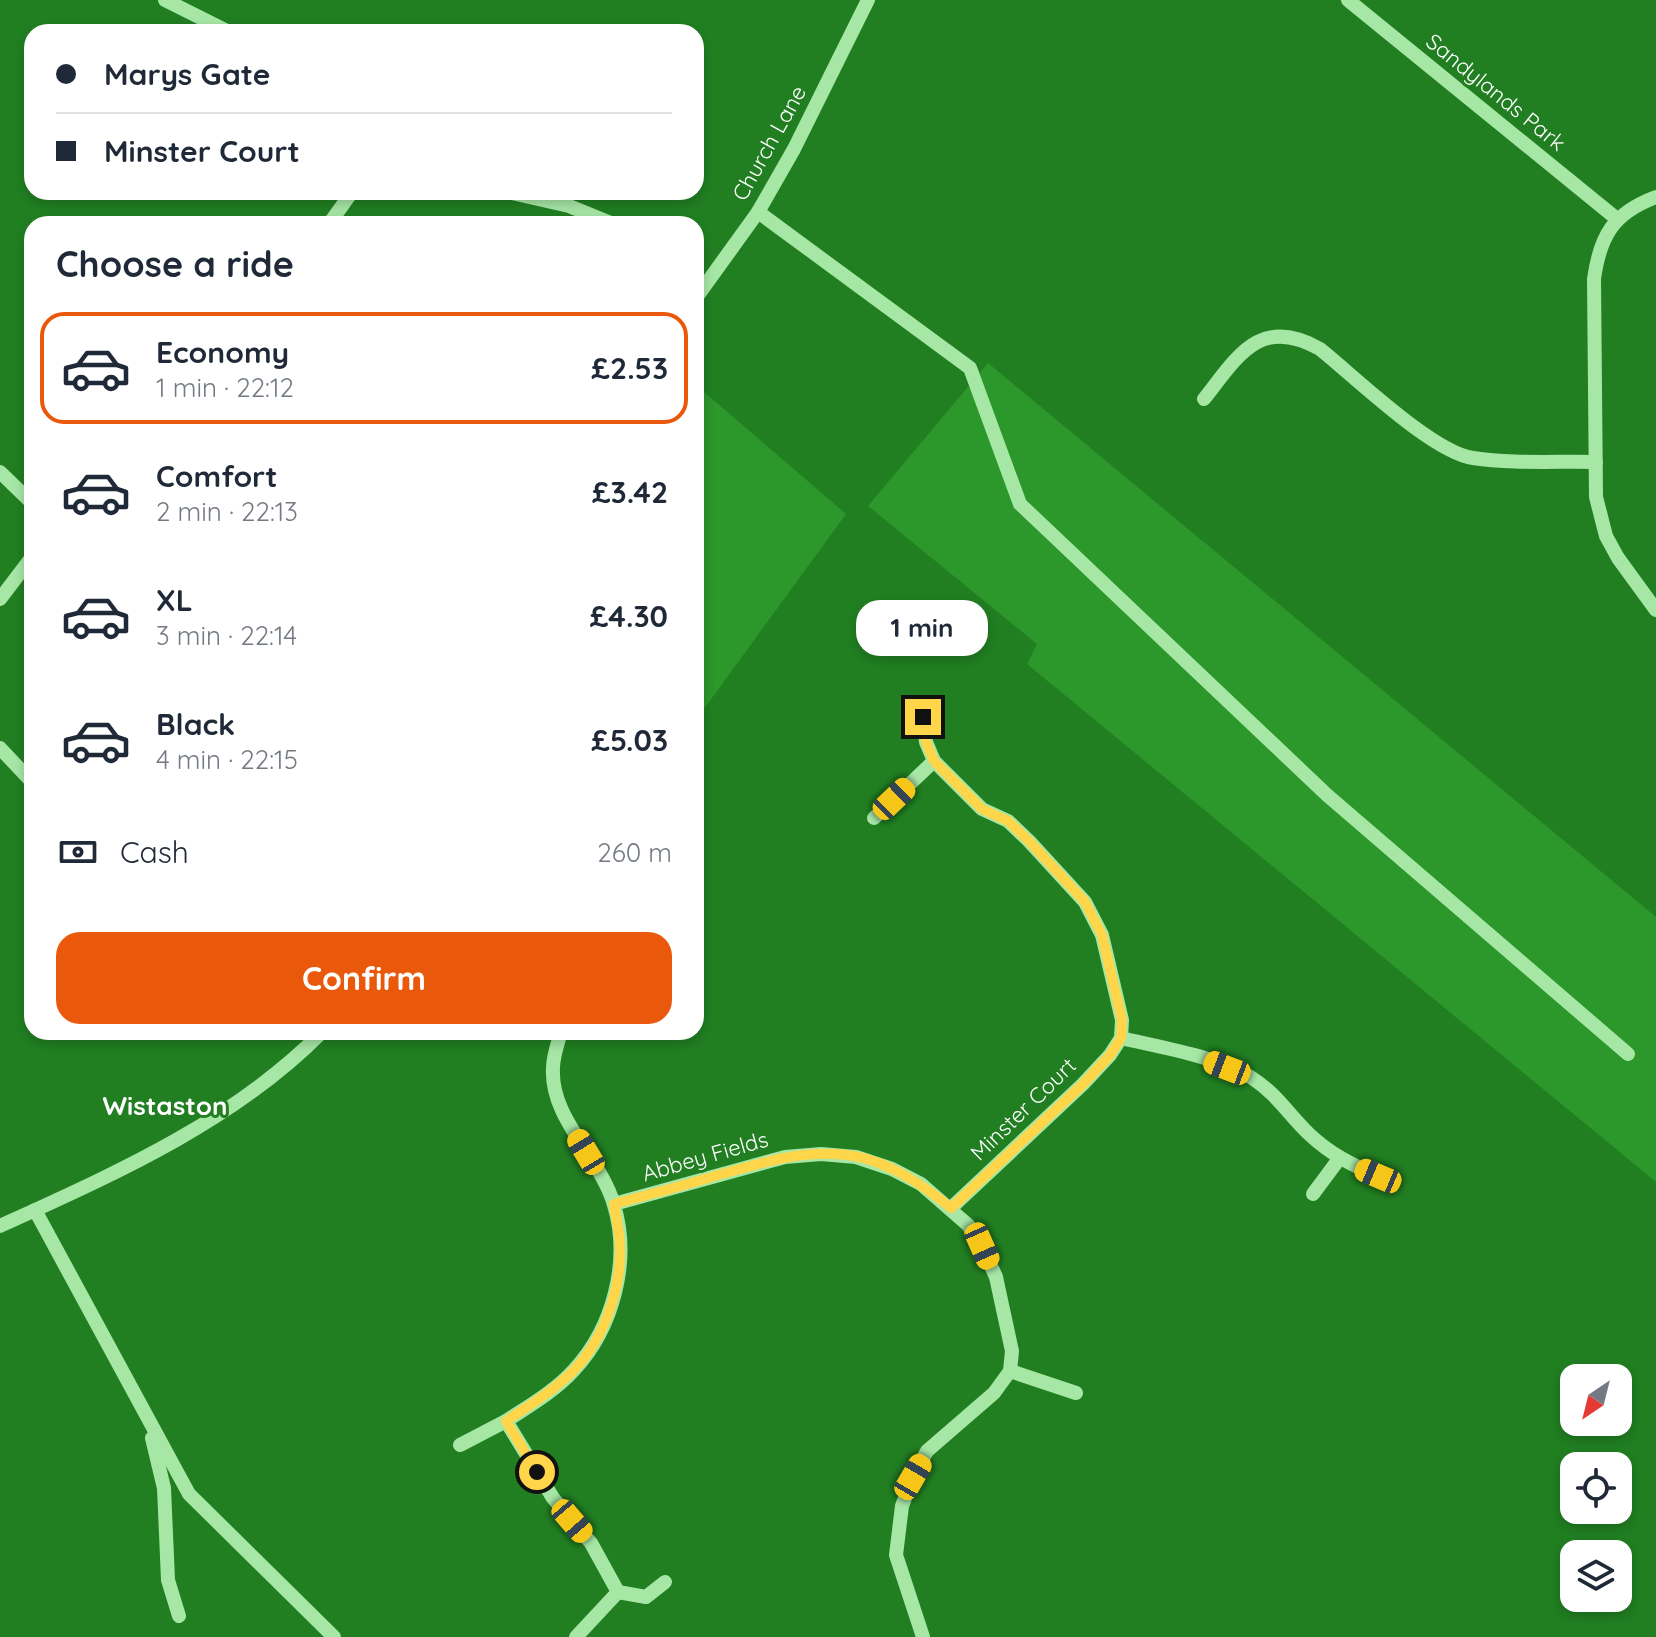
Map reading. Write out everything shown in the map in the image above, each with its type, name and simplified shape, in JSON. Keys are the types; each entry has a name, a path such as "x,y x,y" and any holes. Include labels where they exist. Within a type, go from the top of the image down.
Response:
{"street":[{"path":"165,0 213,24"},
{"name":"Church Lane","path":"704,287 758,212 794,149 868,0"},
{"name":"Sandylands Park","path":"1348,0 1617,219"},
{"path":"1656,197 1639,203 1617,219 1600,245 1594,279 1596,497 1606,536 1656,610"},
{"path":"543,200 593,216"},
{"path":"758,212 970,368 1020,504 1327,795 1628,1054"},
{"path":"704,275 710,278"},
{"path":"1204,399 1247,347 1270,336 1288,335 1320,349 1446,449 1473,458 1596,462"},
{"path":"0,472 24,495"},
{"path":"0,599 24,568"},
{"path":"923,717 926,742 934,761 982,809 1008,821 1085,902 1102,935 1114,979 1122,1020 1121,1038 1205,1059 1249,1076 1279,1099 1308,1134 1339,1159 1378,1176"},
{"path":"0,748 24,774"},
{"path":"874,818 934,761"},
{"name":"Minster Court","path":"951,1208 1083,1084 1121,1038"},
{"path":"0,1226 173,1141 229,1109 294,1061 314,1040"},
{"path":"460,1445 506,1421 550,1392 574,1370 607,1317 619,1269 620,1245 614,1204 559,1103 552,1069 559,1040"},
{"name":"Abbey Fields","path":"614,1204 785,1157 821,1154 856,1157 892,1169 921,1184 951,1208 968,1225 982,1246 996,1277 1012,1351 1010,1371"},
{"path":"1313,1194 1339,1159"},
{"path":"35,1210 189,1494 334,1637"},
{"path":"923,1637 896,1555 902,1506 927,1451 994,1393 1010,1371 1076,1393"},
{"path":"148,1418 164,1488 168,1580 179,1616"},
{"path":"506,1421 553,1498 591,1543 618,1592"},
{"path":"618,1592 646,1597 665,1582"},
{"path":"576,1637 618,1592"}],"green space":[{"path":"988,363 1656,917 1656,1182 1027,664 1037,644 868,506"},
{"path":"704,392 846,514 704,709"}],"district":[{"name":"Wistaston","path":"165,1106"}],"route":[{"path":"537,1472 506,1421 550,1392 574,1370 607,1317 619,1269 620,1245 614,1204 785,1157 821,1154 856,1157 892,1169 921,1184 951,1208 1083,1084 1121,1038 1122,1020 1114,979 1102,935 1085,902 1008,821 982,809 934,761 926,742 923,717"}]}
